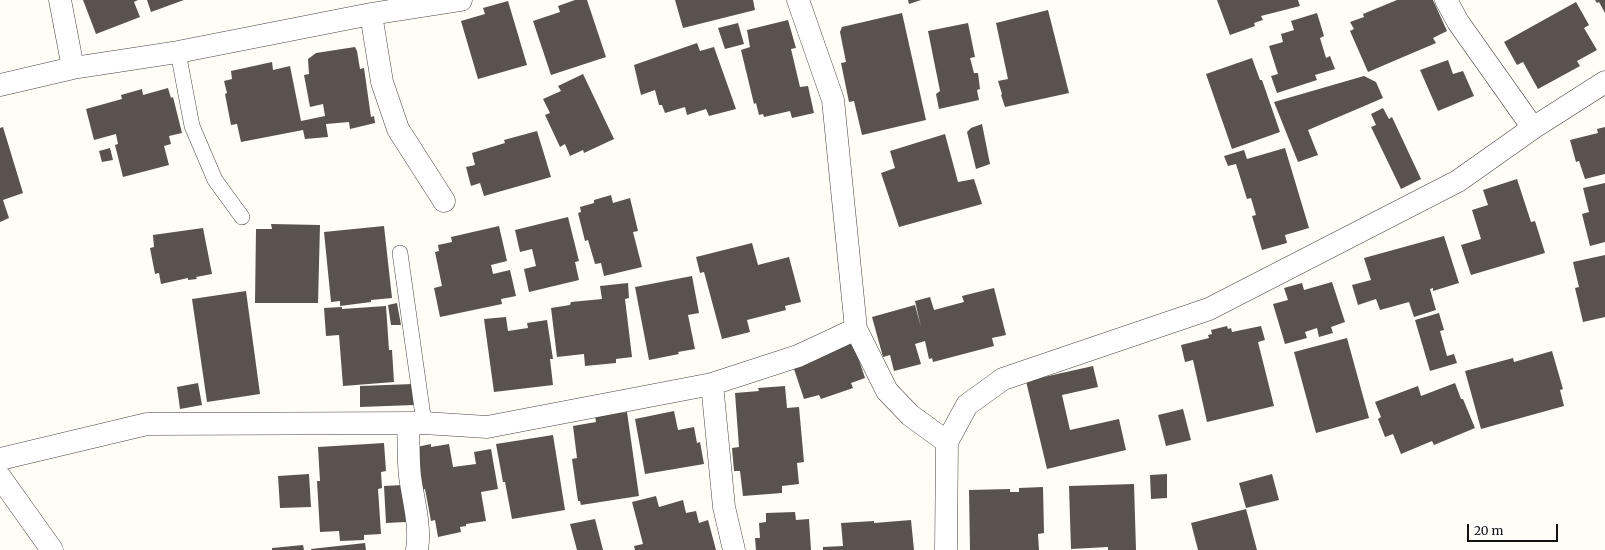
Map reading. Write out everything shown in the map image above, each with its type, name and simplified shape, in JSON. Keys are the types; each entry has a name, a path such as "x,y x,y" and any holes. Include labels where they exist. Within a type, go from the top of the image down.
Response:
{"street":[{"path":"60,0 74,68"},
{"path":"798,0 833,100 856,329 887,391 910,415 947,442"},
{"path":"1446,0 1458,22 1533,128"},
{"path":"0,85 74,68 178,52 371,14 449,1"},
{"path":"371,14 382,82 398,129 444,201"},
{"path":"946,550 947,442 968,405 1003,379 1209,309 1458,181 1533,128 1605,82"},
{"path":"0,459 147,424 416,423 487,427 712,384 798,356 856,329"},
{"path":"712,384 724,507 734,550"},
{"path":"416,423 410,476 418,526 417,550"},
{"path":"0,476 52,550"}],"lane":[{"path":"178,52 192,126 215,180 242,217"},
{"path":"400,253 416,423"}],"building":[{"path":"83,0 138,0 134,2 140,17 96,34"},
{"path":"147,0 184,0 151,12"},
{"path":"575,0 587,0 606,57 551,75 533,21 560,12 558,6"},
{"path":"675,0 753,0 755,10 683,28"},
{"path":"908,0 921,0 909,4"},
{"path":"1217,0 1298,0 1300,6 1261,16 1263,20 1254,23 1255,26 1230,35"},
{"path":"1397,0 1433,0 1447,31 1433,38 1436,43 1368,72 1350,31 1354,29 1350,22 1364,17 1363,14"},
{"path":"1595,0 1605,0 1605,13 1599,2 1597,3"},
{"path":"508,1 527,65 478,79 461,21 485,14 483,8"},
{"path":"1576,2 1589,25 1584,28 1597,50 1577,61 1580,66 1538,89 1523,62 1517,65 1504,42"},
{"path":"1048,10 1069,93 1005,107 998,81 1008,79 996,23"},
{"path":"902,13 926,120 862,135 854,101 849,102 841,63 846,62 840,32 842,27"},
{"path":"1317,13 1324,36 1320,38 1326,58 1330,56 1335,69 1315,75 1317,80 1277,93 1271,76 1278,74 1269,46 1283,42 1281,34 1294,30 1291,21"},
{"path":"788,20 796,48 791,49 800,87 808,86 814,113 792,118 790,111 764,117 763,114 759,115 756,103 754,104 741,50 750,47 747,30"},
{"path":"738,23 744,44 725,49 718,28"},
{"path":"968,23 975,57 970,58 974,73 978,73 980,89 977,90 979,100 939,109 936,94 940,91 928,31"},
{"path":"697,43 700,51 714,47 736,109 709,116 706,109 687,115 685,107 665,113 662,105 659,105 655,90 641,95 634,65"},
{"path":"355,47 360,69 364,68 371,117 374,116 375,123 350,129 349,122 326,124 328,137 305,139 303,130 241,142 237,124 231,125 225,94 227,93 224,81 232,79 231,71 272,62 273,70 290,66 301,121 325,116 323,104 310,107 304,75 309,74 308,59 316,53"},
{"path":"1252,58 1260,80 1262,80 1280,132 1232,149 1206,74"},
{"path":"1448,60 1453,74 1463,71 1474,96 1438,111 1420,70"},
{"path":"583,74 614,139 584,153 583,150 570,156 565,144 560,147 545,115 550,113 543,99 561,91 558,86"},
{"path":"1364,76 1376,82 1383,98 1308,130 1318,155 1298,162 1274,102"},
{"path":"168,88 171,98 173,97 182,133 169,136 171,144 164,146 169,165 123,177 115,145 118,144 116,134 94,140 86,109 122,99 121,95 142,89 143,95"},
{"path":"1383,108 1389,119 1392,117 1421,179 1401,189 1371,127 1376,125 1371,114"},
{"path":"982,124 990,164 976,169 967,132 971,128"},
{"path":"3,127 23,193 3,200 9,218 0,222 0,128"},
{"path":"1605,127 1605,174 1585,179 1579,161 1576,162 1570,140 1598,133 1597,129"},
{"path":"537,131 551,177 484,196 480,183 471,186 466,167 475,165 472,153 505,143 504,140"},
{"path":"945,134 958,182 974,179 982,204 899,227 881,173 895,168 890,151"},
{"path":"110,148 113,160 102,162 99,151"},
{"path":"1285,148 1309,228 1285,235 1287,243 1262,250 1252,216 1256,215 1251,198 1247,199 1236,164 1228,166 1224,156 1244,150 1247,159"},
{"path":"1517,179 1531,222 1535,221 1545,253 1471,275 1461,245 1481,239 1472,210 1488,205 1483,190"},
{"path":"1605,183 1605,242 1590,246 1582,214 1589,212 1583,188"},
{"path":"611,195 613,203 630,198 638,231 633,232 642,267 604,276 601,263 595,264 588,240 585,241 578,213 581,212 580,207 594,203 594,200"},
{"path":"568,217 579,261 575,262 579,280 529,292 524,269 536,266 532,249 520,252 515,230"},
{"path":"271,224 320,225 318,303 255,303 256,229 272,229"},
{"path":"384,226 392,298 371,300 371,302 340,306 340,301 331,302 324,232"},
{"path":"499,226 507,261 491,265 493,274 510,270 516,296 501,299 502,304 440,317 434,288 442,286 435,252 439,251 438,245 452,242 451,237"},
{"path":"203,228 212,274 196,277 197,279 188,280 188,278 161,284 159,273 155,274 150,248 154,247 153,235"},
{"path":"1444,236 1459,283 1433,291 1433,288 1430,289 1436,310 1414,317 1409,302 1380,310 1376,299 1358,305 1352,285 1371,280 1364,258"},
{"path":"752,243 758,265 789,257 801,302 785,306 786,310 747,320 750,332 722,339 704,272 700,273 696,257"},
{"path":"1605,255 1605,317 1583,322 1575,288 1579,287 1573,262"},
{"path":"692,276 699,313 688,315 695,349 649,360 635,287"},
{"path":"1332,282 1345,322 1331,327 1333,333 1319,337 1317,328 1305,332 1307,338 1285,344 1273,304 1288,300 1284,288 1302,283 1304,290"},
{"path":"628,283 629,298 625,299 632,357 616,359 616,363 585,366 584,354 557,357 551,308 570,305 571,302 602,299 600,286"},
{"path":"994,288 1006,335 992,338 994,346 933,362 932,358 929,359 925,341 915,344 921,364 894,371 890,355 883,357 872,317 915,305 921,327 915,301 930,297 934,310 964,302 962,296"},
{"path":"246,291 260,394 207,402 192,299"},
{"path":"397,303 401,325 391,325 388,305"},
{"path":"386,306 389,350 392,350 394,382 343,386 339,335 326,336 324,308 342,307 342,309"},
{"path":"1439,313 1444,330 1440,331 1447,356 1454,354 1457,363 1430,371 1415,320"},
{"path":"506,317 508,331 528,328 527,323 547,320 553,359 550,359 553,385 494,392 484,319"},
{"path":"1227,326 1228,329 1231,328 1232,332 1261,326 1265,340 1258,342 1274,406 1207,422 1193,360 1185,362 1181,345 1209,338 1208,335 1212,334 1211,330"},
{"path":"1347,338 1369,418 1316,433 1294,352"},
{"path":"852,339 865,378 851,383 853,388 821,399 819,395 804,399 791,360"},
{"path":"1552,351 1563,389 1560,390 1564,406 1481,429 1465,371 1513,358 1514,362"},
{"path":"1093,366 1098,387 1062,395 1070,430 1119,419 1126,450 1047,469 1026,381"},
{"path":"198,383 202,405 180,409 177,387"},
{"path":"1455,383 1475,428 1434,445 1432,441 1401,454 1393,434 1385,437 1378,419 1381,417 1375,402 1418,386 1421,396"},
{"path":"413,384 414,405 360,407 360,386"},
{"path":"785,386 787,408 799,407 804,462 797,463 799,484 782,486 782,493 743,496 740,471 734,471 732,448 739,447 735,393 759,391 758,388"},
{"path":"1183,409 1191,440 1166,446 1158,415"},
{"path":"674,411 678,430 694,427 697,443 700,442 704,464 645,474 635,419"},
{"path":"627,412 639,496 581,505 580,501 578,501 572,459 577,458 573,426 596,422 595,416"},
{"path":"553,435 565,510 512,519 496,444"},
{"path":"384,443 386,471 381,472 382,488 378,489 381,534 364,535 364,540 340,541 339,531 320,532 317,481 320,481 318,447"},
{"path":"431,444 431,447 449,444 453,467 476,464 474,452 491,449 498,489 481,492 486,521 466,524 466,526 460,527 461,532 438,537 435,520 431,521 425,489 419,490 412,448"},
{"path":"309,474 311,507 280,508 278,476"},
{"path":"1167,474 1167,498 1151,499 1150,475"},
{"path":"1272,474 1279,500 1246,508 1239,483"},
{"path":"1134,484 1136,550 1108,550 1108,547 1071,549 1069,486"},
{"path":"403,485 406,522 386,523 384,486"},
{"path":"1043,487 1044,533 1038,534 1039,550 970,550 969,490 1010,489 1010,492 1019,492 1019,488"},
{"path":"656,496 659,507 683,500 686,513 696,511 699,523 708,520 716,550 635,550 634,546 643,544 632,502"},
{"path":"1246,509 1257,550 1198,550 1191,523"},
{"path":"795,512 796,520 809,519 811,550 756,550 755,538 760,538 759,523 766,522 766,513"},
{"path":"595,519 603,550 577,550 570,524"},
{"path":"911,520 914,550 823,550 823,547 843,546 841,523 874,521 874,523"},
{"path":"365,543 366,550 311,550 311,549"},
{"path":"303,545 304,550 272,550 272,548"}]}
